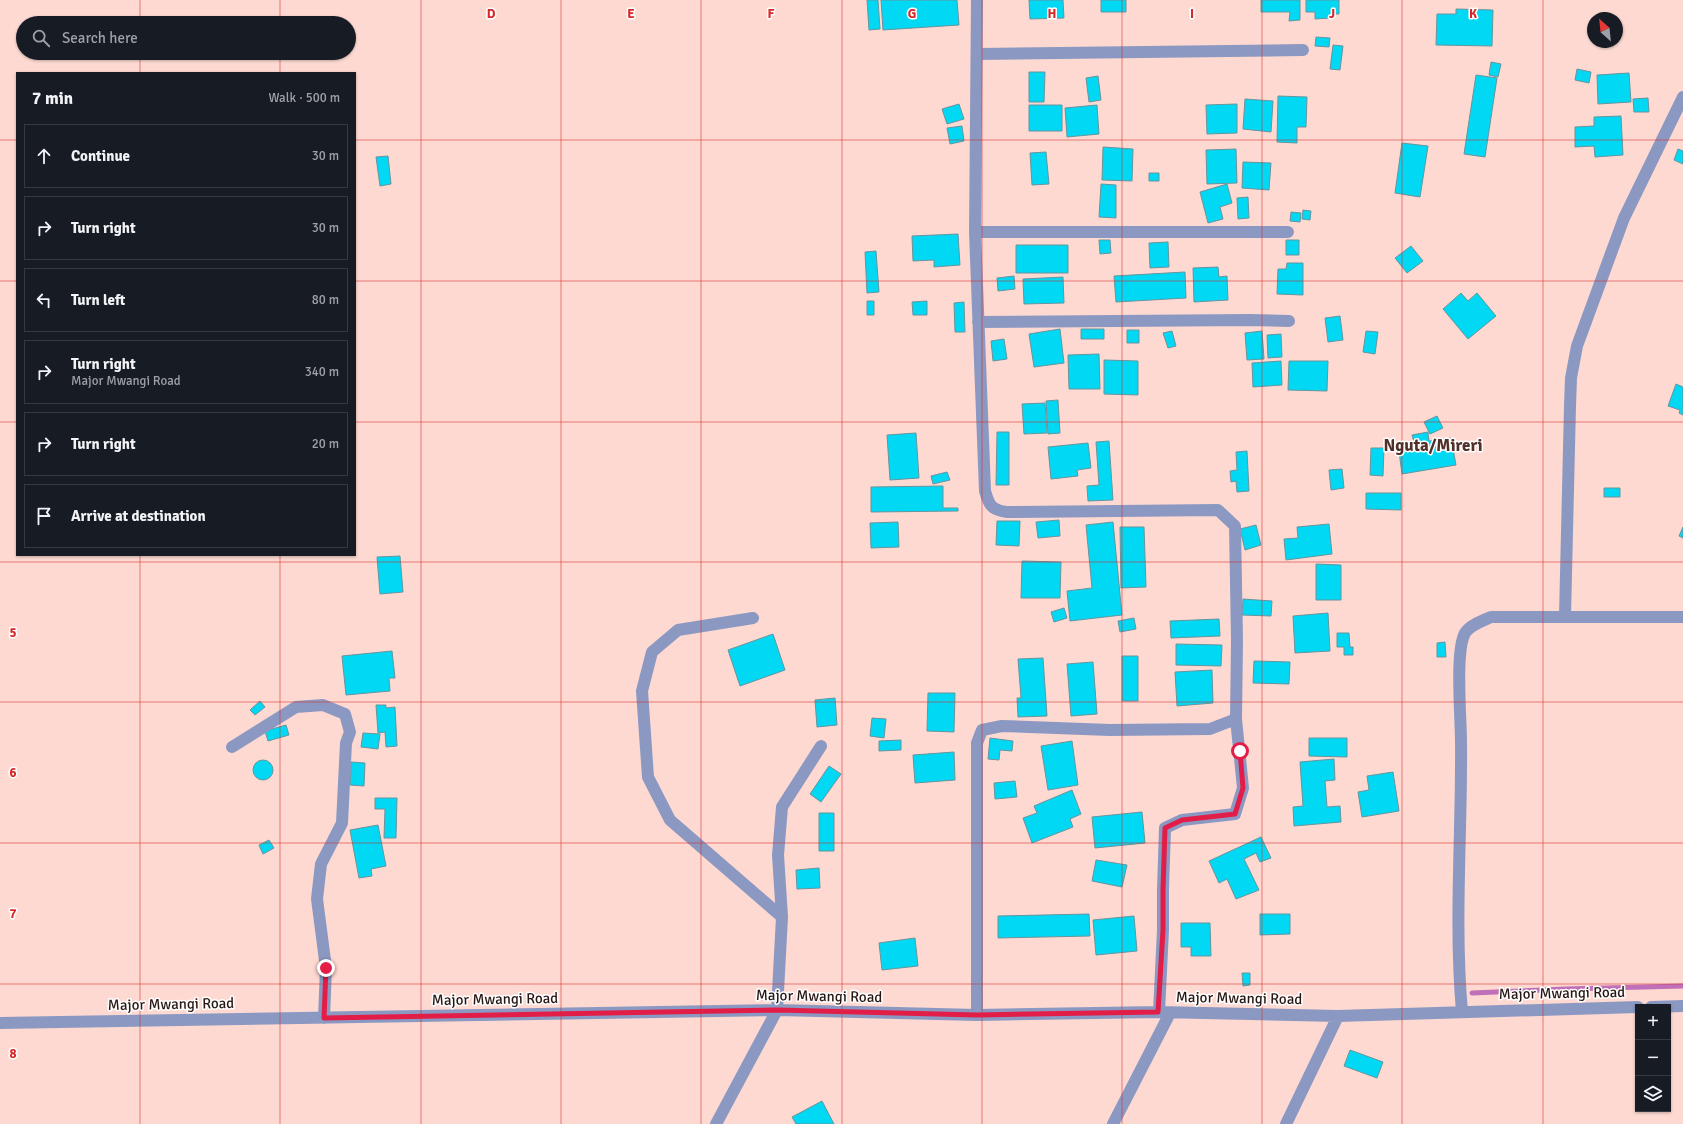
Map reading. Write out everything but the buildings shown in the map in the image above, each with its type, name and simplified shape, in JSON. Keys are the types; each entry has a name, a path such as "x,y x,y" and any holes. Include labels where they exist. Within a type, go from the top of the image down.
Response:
{"street":[{"path":"977,0 975,232 985,491 989,503 997,511 1006,512 1218,510 1235,526 1237,641 1236,719 1243,788 1235,814 1182,820 1165,828 1163,889 1164,1013 1113,1124"},
{"path":"976,54 1302,50"},
{"path":"1565,616 1571,385 1577,346 1624,218 1683,97"},
{"path":"975,232 1288,232"},
{"path":"978,322 1289,321"},
{"path":"1462,1012 1458,968 1461,743 1460,674 1461,649 1465,633 1474,625 1490,617 1683,617"},
{"path":"753,618 678,630 652,652 642,691 648,777 670,820 782,916"},
{"path":"232,747 296,707 323,705 346,714 350,732 346,743 342,823 320,864 317,899 326,968 324,1018"},
{"path":"977,1015 977,743 982,730 1002,726 1110,730 1210,729 1236,719"},
{"path":"716,1124 777,1010 782,916 778,855 782,807 821,746"},
{"path":"1671,1006 1683,1006"},
{"name":"Major Mwangi Road","path":"0,1023 777,1010 977,1015 1164,1013 1338,1016 1635,1007"},
{"path":"1286,1124 1338,1016"}],"waterway":[{"path":"1472,993 1683,986"}],"district":[{"name":"Nguta/Mireri","path":"1433,445"}],"route":[{"path":"326,968 324,1018 777,1010 977,1015 1158,1012 1163,930 1165,828 1182,820 1235,814 1243,788 1240,751"}]}
